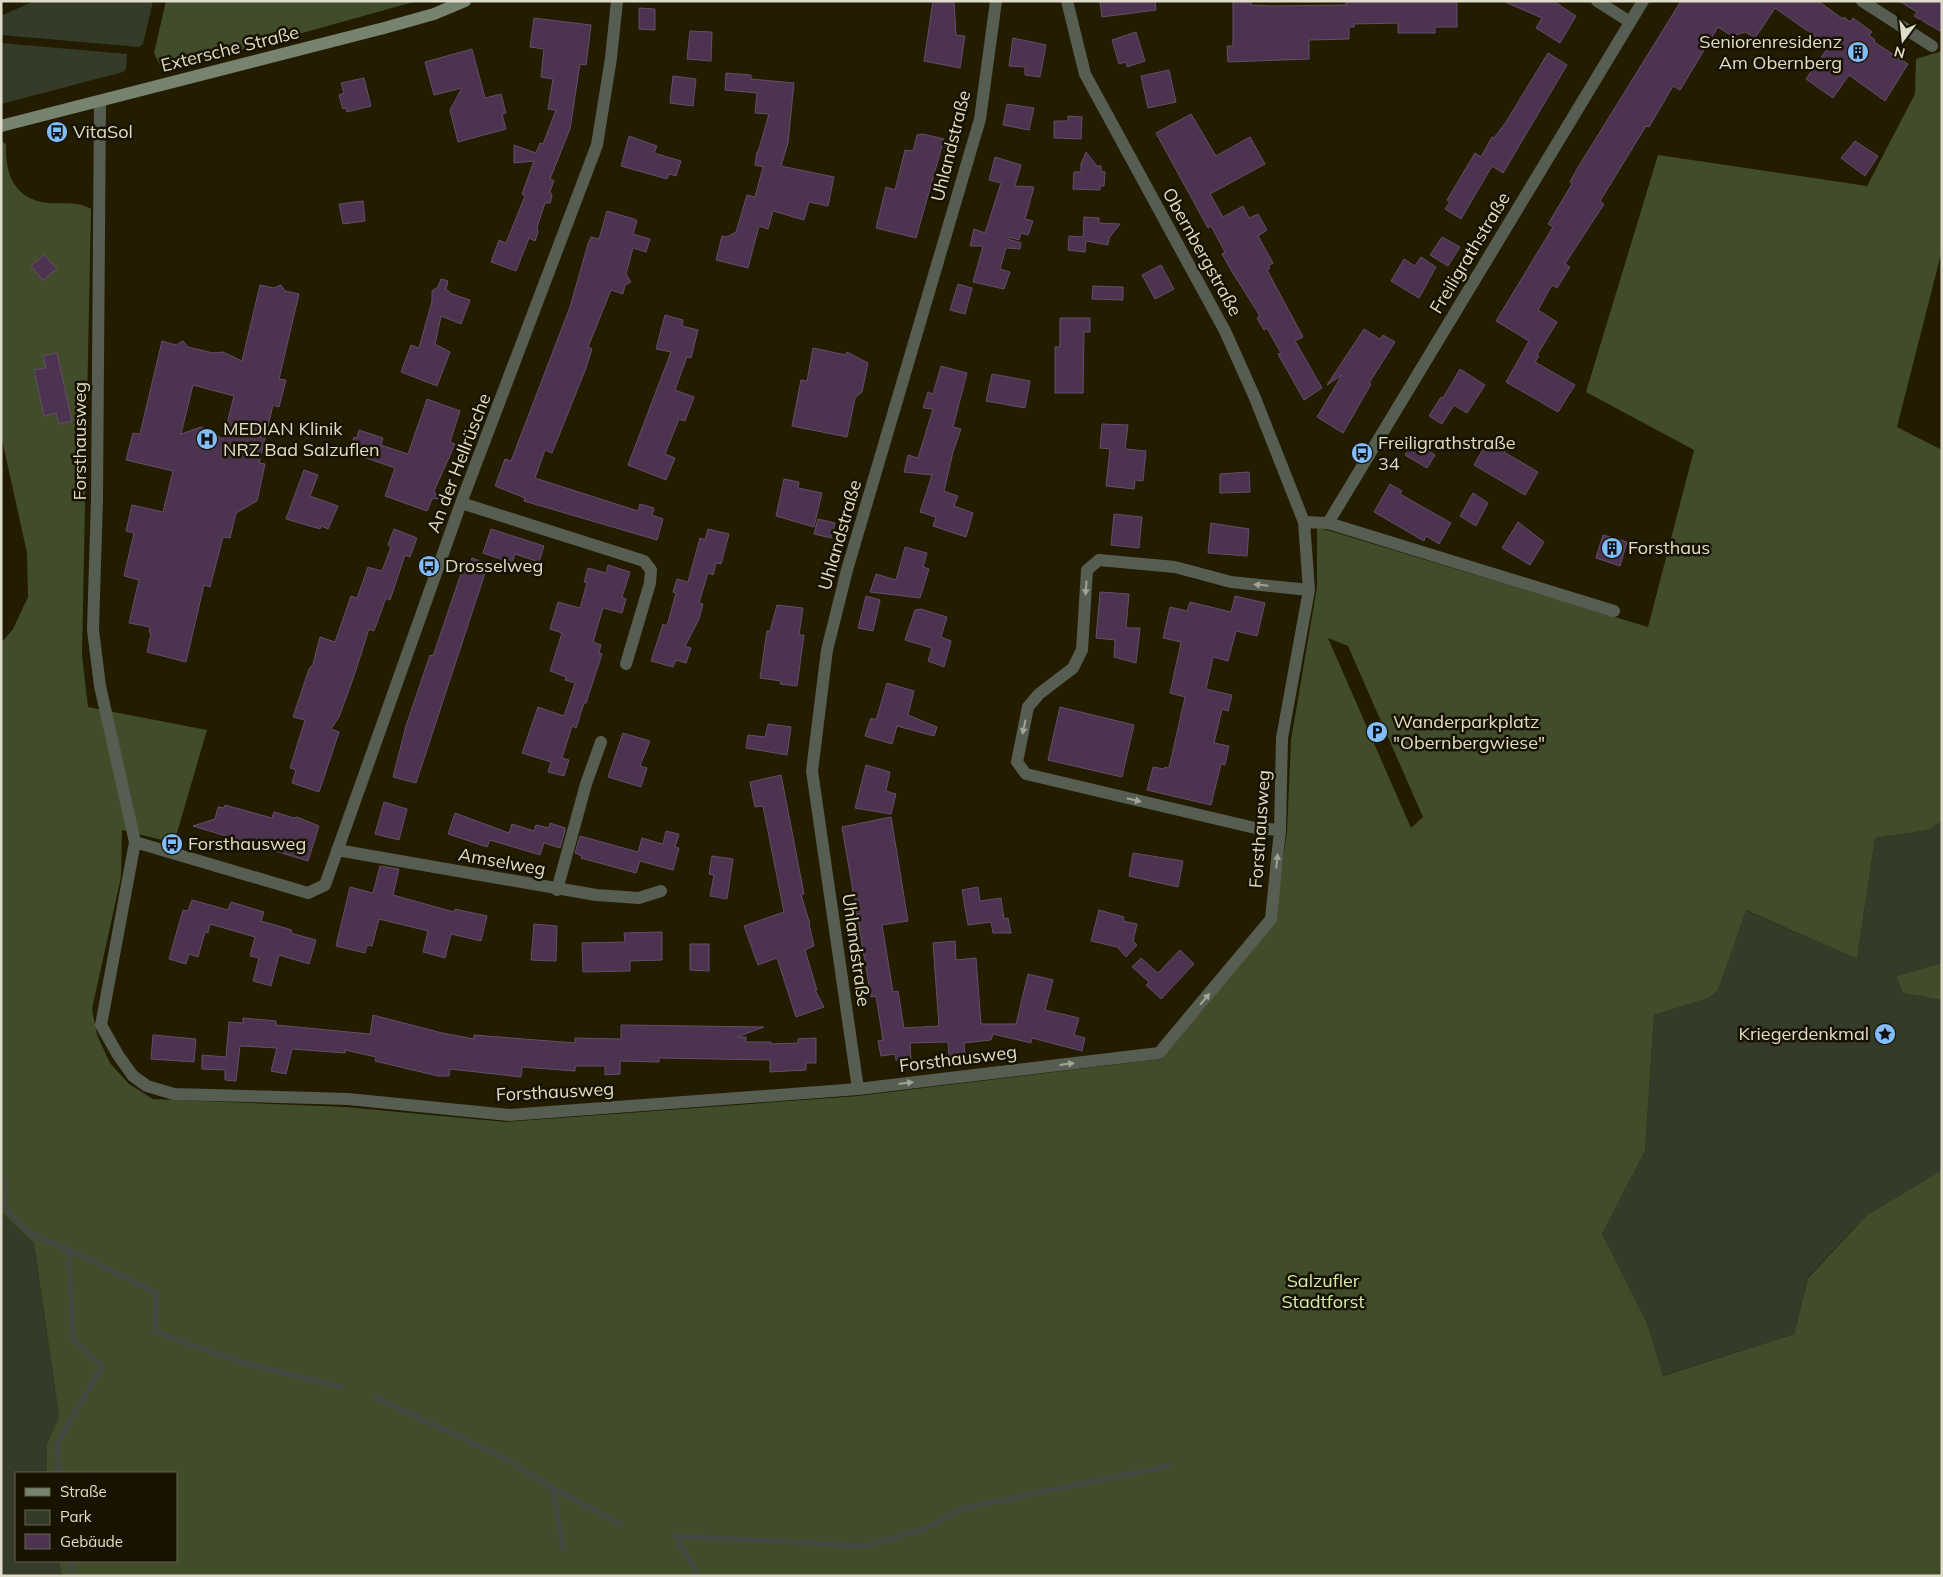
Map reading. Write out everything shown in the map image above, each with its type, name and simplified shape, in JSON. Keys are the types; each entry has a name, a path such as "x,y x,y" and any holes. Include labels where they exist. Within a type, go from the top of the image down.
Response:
{"main road":[{"name":"Extersche Straße","path":"1,126 418,19 465,1"}],"street":[{"name":"An der Hellrüsche","path":"135,842 308,894 325,885 461,503 598,145 611,58 616,1"},
{"name":"Uhlandstraße","path":"858,1089 812,771 825,669 847,570 980,119 996,1"},
{"name":"Obernbergstraße","path":"1067,1 1085,74 1225,331 1255,398 1304,522"},
{"path":"1597,1 1630,22"},
{"name":"Freiligrathstraße","path":"1328,523 1643,1"},
{"path":"1862,1 1932,46"},
{"name":"Forsthausweg","path":"100,101 97,499 93,630 100,686 135,842 101,1025 118,1055 133,1076 147,1086 174,1094 348,1100 509,1114 858,1089 1159,1053 1271,919 1280,830 1282,738 1310,590 1304,522"},
{"path":"461,503 644,561 651,570 650,583 626,664"},
{"path":"1304,522 1328,523 1614,612"},
{"path":"1280,830 1255,828 1026,774 1016,762 1028,707 1039,694 1073,668 1082,650 1087,570 1100,560 1175,567 1231,582 1310,590"},
{"path":"557,890 586,784 601,742"},
{"name":"Amselweg","path":"337,850 557,890 640,898 661,891"}],"green space":[{"path":"34,1 153,1 143,44 139,47 1,35 1,16"},
{"path":"166,1 417,1 163,72 154,53"},
{"path":"1,43 127,54 126,69 123,72 1,104"},
{"name":"Salzufler Stadtforst","path":"1942,51 1942,250 1897,427 1942,450 1942,821 1929,830 1875,838 1857,959 1746,910 1718,990 1709,998 1654,1015 1645,1151 1602,1234 1647,1323 1663,1376 1794,1334 1808,1278 1867,1215 1942,1170 1942,1576 62,1576 59,1562 178,1562 178,1472 47,1472 47,1443 59,1417 34,1243 1,1212 1,643 13,629 28,597 27,553 1,435 1,141 6,144 7,165 14,184 27,197 49,203 71,203 91,209 82,655 88,707 207,730 174,843 122,830 121,877 92,1009 97,1035 110,1063 129,1084 153,1099 346,1107 506,1122 858,1096 1161,1059 1274,924 1287,831 1291,740 1317,587 1317,527 1648,627 1694,450 1586,392 1658,155 1867,186 1915,94 1916,59","holes":["1328,638 1348,646 1423,817 1411,828"]},
{"path":"1942,821 1942,963 1896,976 1903,993 1942,1000 1942,1170 1867,1215 1808,1277 1794,1334 1662,1376 1647,1323 1602,1234 1645,1151 1654,1015 1709,998 1718,990 1745,910 1857,959 1875,838 1929,830"},
{"path":"1942,963 1942,1000 1903,993 1896,976"},
{"path":"1,1212 34,1243 59,1417 47,1443 47,1472 15,1472 15,1562 59,1562 62,1576 1,1576"}],"building":[{"path":"933,1 954,1 956,35 965,36 960,68 924,61"},
{"path":"1100,1 1155,1 1156,10 1102,17"},
{"path":"1233,1 1251,1 1251,5 1271,6 1346,5 1346,1 1457,1 1457,27 1435,27 1435,33 1398,33 1398,23 1354,24 1354,27 1349,27 1349,39 1309,40 1309,59 1228,62 1227,46 1233,46"},
{"path":"1503,1 1553,1 1576,16 1560,43 1536,28 1542,18"},
{"path":"1681,1 1818,1 1843,19 1844,17 1850,22 1853,18 1872,32 1869,35 1875,40 1874,42 1908,64 1885,101 1849,75 1833,98 1806,79 1829,46 1775,8 1755,38 1745,32 1732,36 1718,27 1680,90 1673,86 1649,127 1646,126 1600,201 1604,204 1565,264 1570,267 1557,288 1552,285 1538,310 1557,322 1537,355 1539,356 1535,362 1575,385 1558,412 1506,382 1529,341 1496,321 1553,227 1548,224 1572,184 1570,182 1577,169"},
{"path":"1899,1 1942,1 1942,32 1914,16 1917,12"},
{"path":"639,8 655,9 655,30 639,29"},
{"path":"534,18 591,25 586,65 580,64 570,129 550,179 554,181 550,191 552,196 550,203 545,203 537,227 538,232 535,241 529,238 516,271 491,262 499,240 506,243 525,196 522,194 534,161 514,163 514,145 536,153 540,143 543,144 556,110 548,109 553,79 541,77 544,49 530,47"},
{"path":"690,31 712,32 711,61 687,59"},
{"path":"1136,32 1145,61 1127,67 1126,62 1119,64 1112,40"},
{"path":"1013,38 1046,45 1040,77 1025,75 1025,67 1009,66"},
{"path":"472,49 485,98 501,94 506,113 502,114 506,129 458,142 450,110 462,88 434,95 425,62"},
{"path":"1548,53 1567,65 1503,173 1492,166 1461,219 1445,209 1450,202 1447,200 1475,153 1481,157 1492,137 1494,138 1506,122"},
{"path":"1169,70 1176,102 1148,108 1141,76"},
{"path":"726,73 751,75 751,79 794,83 788,143 781,166 834,177 828,206 809,202 804,220 773,211 768,229 759,226 748,268 716,260 722,236 727,237 736,232 747,195 755,197 763,167 755,165 757,152 769,114 755,113 757,93 725,90"},
{"path":"673,76 696,79 693,106 670,103"},
{"path":"364,78 371,106 347,112 346,108 343,109 339,95 344,93 341,83"},
{"path":"1007,104 1034,108 1029,130 1003,125"},
{"path":"1191,114 1216,156 1250,137 1265,164 1210,194 1223,217 1243,206 1249,218 1258,214 1267,230 1258,236 1273,263 1268,266 1270,268 1267,270 1303,337 1295,341 1322,388 1304,400 1278,354 1281,353 1267,328 1264,330 1257,318 1260,316 1222,254 1225,252 1211,226 1208,228 1156,133"},
{"path":"1068,116 1082,117 1081,139 1054,138 1054,121 1068,121"},
{"path":"923,134 944,139 916,238 876,228 886,187 895,190 905,150 913,151 917,135"},
{"path":"629,136 657,146 654,153 681,161 676,176 669,174 667,179 621,166"},
{"path":"1855,141 1878,156 1865,176 1841,158"},
{"path":"1086,152 1097,166 1101,166 1101,171 1105,172 1104,186 1100,186 1100,190 1073,189 1074,172 1081,172 1081,164"},
{"path":"995,157 1021,165 1015,186 1034,187 1025,219 1033,221 1028,235 1021,233 1019,240 1009,237 1008,239 1021,243 1020,249 1006,248 1000,269 1010,272 1004,289 973,282 983,246 970,246 974,229 985,233 1001,183 989,180"},
{"path":"363,201 365,221 343,224 339,204"},
{"path":"607,211 634,219 637,221 633,234 650,239 646,252 633,248 626,274 631,282 625,285 623,294 611,290 588,347 592,349 586,368 552,453 545,450 535,478 638,511 640,504 654,508 652,515 663,519 657,540 524,501 525,498 495,486 505,459 511,461 570,307 588,244 591,237 599,239"},
{"path":"1084,217 1099,218 1099,223 1120,224 1109,238 1108,245 1086,241 1085,252 1068,250 1069,236 1083,237"},
{"path":"1442,237 1460,247 1448,266 1430,255"},
{"path":"44,255 57,269 43,280 31,266"},
{"path":"1421,257 1436,267 1419,298 1391,281 1404,259 1415,266"},
{"path":"1161,265 1174,289 1155,299 1142,275"},
{"path":"441,279 448,281 446,289 452,294 470,300 461,324 441,316 435,344 450,352 437,386 401,372 411,345 419,348 432,301 432,291 438,287"},
{"path":"958,284 972,288 965,314 950,310"},
{"path":"260,285 274,288 281,285 285,291 299,294 279,379 286,380 279,407 273,405 259,463 265,464 257,501 236,513 230,538 223,537 210,587 204,585 186,662 147,652 151,633 149,632 150,627 129,623 139,580 124,576 134,533 126,531 132,505 163,512 173,471 126,460 133,433 140,434 162,341 176,345 183,341 188,347 213,353 223,352 242,361","holes":["193,385 234,396 223,439 201,427 181,434"]},
{"path":"1093,286 1123,287 1123,300 1092,299"},
{"path":"665,315 683,320 682,326 698,330 691,358 687,357 675,390 694,397 685,421 679,419 665,454 675,458 666,480 628,465 671,352 656,349"},
{"path":"1060,318 1090,318 1090,332 1084,332 1083,393 1055,393 1055,347 1060,347"},
{"path":"1364,329 1380,339 1383,335 1395,342 1369,383 1371,384 1343,433 1317,417 1342,375 1327,385"},
{"path":"813,348 846,355 847,352 868,363 862,392 855,398 847,437 792,426 801,380 807,381"},
{"path":"57,353 72,421 59,424 56,413 44,416 34,370 46,368 43,356"},
{"path":"941,366 967,373 953,427 961,429 953,452 944,491 958,496 954,506 973,513 966,537 933,526 936,517 920,512 932,475 904,472 908,455 918,458 933,409 923,408 928,392 933,394"},
{"path":"1460,369 1485,385 1467,413 1454,405 1442,424 1429,416 1441,397 1443,398"},
{"path":"992,374 1030,381 1025,408 986,401"},
{"path":"427,399 460,411 450,442 455,444 434,491 439,498 432,499 427,511 385,496 395,468 349,452 354,437 357,438 359,430 383,438 381,445 408,454"},
{"path":"1102,424 1128,425 1125,449 1146,451 1143,481 1135,480 1134,489 1106,486 1110,449 1100,448"},
{"path":"1497,435 1510,443 1504,452 1538,472 1525,495 1474,465 1487,442 1491,445"},
{"path":"1413,442 1435,455 1427,468 1405,455"},
{"path":"304,470 318,475 310,496 338,506 328,529 321,526 320,529 286,519"},
{"path":"1249,472 1250,492 1220,493 1220,474"},
{"path":"784,479 799,482 798,488 822,493 814,527 776,516"},
{"path":"1390,484 1402,491 1400,494 1451,523 1439,544 1426,536 1424,541 1374,512"},
{"path":"1473,493 1488,503 1476,526 1460,516"},
{"path":"1114,514 1142,517 1139,548 1111,545"},
{"path":"818,519 835,523 831,538 814,534"},
{"path":"1518,522 1544,542 1530,565 1502,548"},
{"path":"1211,523 1249,529 1247,556 1208,553"},
{"path":"394,529 417,538 410,557 405,555 390,600 386,598 374,631 369,629 339,717 331,729 339,732 319,792 292,783 296,770 290,768 305,720 293,717 309,669 313,664 320,637 335,642 351,596 357,598 368,567 382,571 391,547 388,545"},
{"path":"491,529 544,546 539,562 515,554 512,563 483,553"},
{"path":"708,529 729,534 721,564 716,563 713,575 708,573 699,603 703,604 699,619 685,646 691,648 686,663 676,660 673,667 651,661 663,624 667,626 676,593 673,592 677,579 688,582 700,538 705,540"},
{"name":"Forsthaus","path":"1603,535 1627,542 1620,566 1596,558"},
{"path":"905,547 927,553 923,567 929,569 920,598 870,592 876,574 896,580"},
{"path":"472,558 488,564 416,783 393,777 406,726 430,655 433,656 464,565 469,566"},
{"path":"608,565 630,572 622,597 626,599 622,613 603,608 593,642 601,645 599,653 602,654 586,703 584,703 576,728 572,726 562,758 569,760 564,776 548,772 551,762 522,753 538,707 564,716 575,683 565,680 566,677 550,671 562,633 550,629 558,602 580,608 587,583 584,582 588,568 606,573"},
{"path":"1100,592 1129,594 1126,628 1140,628 1136,663 1114,657 1115,640 1096,638"},
{"path":"866,596 880,600 873,631 858,628"},
{"path":"1235,596 1265,603 1257,636 1236,631 1228,661 1213,657 1206,689 1232,695 1228,711 1222,709 1214,743 1229,746 1225,765 1221,764 1211,805 1147,790 1153,767 1169,768 1185,697 1170,693 1181,642 1163,638 1170,607 1187,611 1190,602 1231,612"},
{"path":"777,605 803,608 799,635 804,635 797,686 780,684 781,681 760,678 767,631 770,631"},
{"path":"921,609 947,617 941,637 951,641 944,667 928,661 932,648 905,640 915,610"},
{"path":"887,683 914,691 908,715 937,727 934,736 897,726 892,744 865,736 871,718 876,720"},
{"path":"1060,707 1134,725 1122,777 1048,760"},
{"path":"768,724 791,727 787,755 746,748 748,735 765,737"},
{"path":"623,733 650,741 640,766 647,768 641,787 608,777"},
{"path":"866,765 890,772 886,791 896,794 891,814 855,808"},
{"path":"781,775 804,894 801,895 810,924 814,946 805,950 817,990 815,990 824,1007 796,1017 777,958 758,965 744,926 784,912 763,806 755,807 750,782"},
{"path":"384,802 407,809 399,840 375,834"},
{"path":"225,805 272,818 274,812 294,818 297,817 319,826 308,861 193,826 215,819 218,807 224,808"},
{"path":"455,813 509,833 512,824 534,831 536,825 549,828 550,823 565,828 565,831 560,848 544,843 540,855 490,840 487,847 448,834"},
{"path":"891,817 908,921 882,925 893,992 898,991 904,1028 939,1026 933,943 955,941 956,960 976,958 981,1024 1016,1024 1028,974 1053,980 1045,1010 1079,1018 1074,1035 1085,1038 1082,1051 1032,1038 1031,1043 993,1034 991,1040 964,1043 965,1058 949,1059 948,1042 910,1043 911,1059 896,1060 895,1054 881,1056 878,1041 883,1040 876,996 871,997 842,827"},
{"path":"666,831 679,834 675,847 679,848 673,870 640,861 636,873 581,858 582,856 575,853 580,836 638,852 642,838 663,844"},
{"path":"1133,853 1183,861 1178,887 1129,876"},
{"path":"712,856 733,859 727,899 710,896 714,875 709,874"},
{"path":"380,866 399,869 393,895 454,912 455,909 487,916 481,941 451,934 445,958 423,952 428,931 379,919 372,946 367,945 365,953 336,946 350,887 373,893"},
{"path":"978,887 980,901 1001,898 1004,919 1008,918 1011,933 993,933 991,922 968,925 962,890"},
{"path":"192,900 228,910 231,902 264,912 261,921 292,930 291,933 316,940 309,964 279,955 271,986 253,981 259,958 250,956 255,937 210,924 208,933 205,932 198,957 189,954 186,964 169,959 183,910 188,911"},
{"path":"1099,910 1124,917 1123,921 1137,924 1133,941 1137,945 1126,957 1117,947 1091,941"},
{"path":"534,924 557,926 556,961 531,960"},
{"path":"662,932 662,960 630,961 630,971 583,972 582,943 625,942 624,933"},
{"path":"690,944 709,944 709,971 690,970"},
{"path":"1180,950 1194,964 1161,999 1146,985 1149,982 1132,967 1141,958 1158,973"},
{"path":"373,1015 442,1033 474,1039 474,1035 575,1043 575,1038 621,1039 621,1025 764,1027 737,1037 746,1037 746,1042 771,1042 771,1044 798,1043 798,1039 816,1038 816,1063 806,1063 806,1070 770,1072 770,1060 659,1058 659,1062 620,1061 620,1074 605,1075 605,1066 575,1066 575,1071 522,1067 521,1077 450,1069 449,1076 438,1076 375,1061 376,1057 345,1050 345,1053 292,1049 286,1074 271,1071 277,1048 240,1046 236,1081 225,1080 225,1070 202,1069 202,1055 226,1057 229,1022 243,1023 243,1018 276,1021 276,1025 370,1034"},
{"path":"153,1035 196,1039 194,1062 151,1059"}],"waterway":[{"path":"1,1178 6,1183 4,1207 31,1234 69,1250 73,1340 102,1366 57,1444 59,1472"},
{"path":"69,1250 157,1293 155,1332 241,1362 342,1387"},
{"path":"375,1397 504,1458 553,1488 620,1524"},
{"path":"675,1536 865,1546 924,1529 964,1508 1168,1466"},
{"path":"553,1488 563,1548"},
{"path":"675,1536 699,1576"},
{"path":"70,1562 74,1576"}],"place":[{"name":"Seniorenresidenz Am Obernberg","path":"1858,52"},
{"name":"VitaSol","path":"57,132"},
{"name":"MEDIAN Klinik NRZ Bad Salzuflen","path":"207,439"},
{"name":"Freiligrathstraße 34","path":"1362,453"},
{"name":"Forsthaus","path":"1612,548"},
{"name":"Drosselweg","path":"429,566"},
{"name":"Wanderparkplatz \"Obernbergwiese\"","path":"1377,732"},
{"name":"Forsthausweg","path":"172,844"},
{"name":"Kriegerdenkmal","path":"1885,1034"}]}
